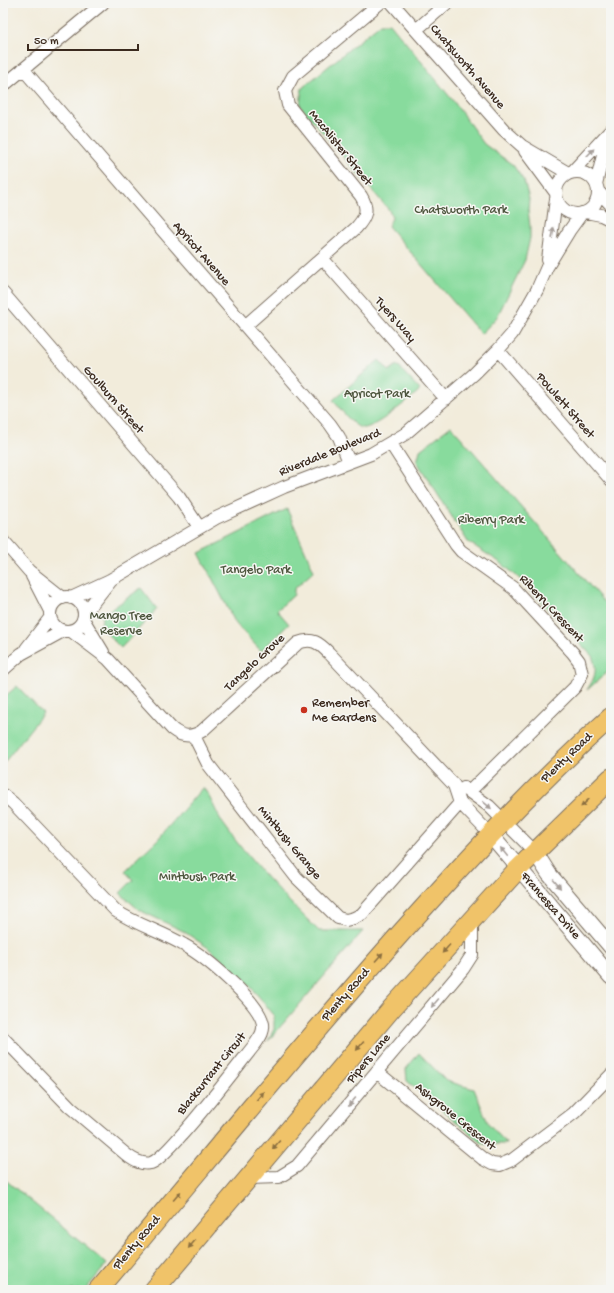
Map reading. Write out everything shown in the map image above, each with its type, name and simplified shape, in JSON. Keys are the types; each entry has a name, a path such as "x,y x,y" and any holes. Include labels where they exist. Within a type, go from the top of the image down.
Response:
{"highway":[{"name":"Plenty Road","path":"98,1290 325,1018 503,820 611,716"},
{"path":"154,1290 392,1008 518,869 611,778"}],"street":[{"path":"3,86 103,3"},
{"name":"MacAlister Street","path":"245,326 363,221 366,216 366,206 357,189 288,105 285,91 293,76 380,3"},
{"name":"Chatsworth Avenue","path":"392,3 488,113 522,146 556,196"},
{"path":"416,30 447,3"},
{"name":"Apricot Avenue","path":"23,69 330,424 339,437 349,462"},
{"path":"610,132 570,173 559,181 556,196 566,211 601,215 611,220"},
{"path":"584,213 595,203 610,132"},
{"name":"Chatsworth Avenue","path":"522,146 570,173"},
{"path":"570,173 578,172 589,175 597,188 611,205"},
{"name":"Riverdale Boulevard","path":"547,267 556,196"},
{"name":"Riverdale Boulevard","path":"67,598 110,580 199,527 284,487 371,454 391,444 422,421 498,350 512,334 525,313 547,267 569,230 584,213"},
{"name":"Tyers Way","path":"322,258 446,399"},
{"name":"Goulburn Street","path":"3,293 179,497 199,527"},
{"name":"Powlett Street","path":"498,350 611,480"},
{"name":"Riberry Crescent","path":"391,444 456,545 513,588 573,653 581,667 580,680 575,687 470,791"},
{"path":"3,541 29,571 67,598 80,604 84,617 108,659 172,729 179,734 194,736"},
{"path":"29,571 50,614 54,626 67,631 108,659"},
{"name":"Riverdale Boulevard","path":"84,617 110,580"},
{"path":"3,670 21,654 50,614 55,602 67,598"},
{"path":"21,654 67,631 77,628 84,617"},
{"name":"Tangelo Grove","path":"194,736 202,732 298,643 306,640 313,640 320,644 329,653 454,785 460,802 490,834"},
{"name":"Mintbush Grange","path":"194,736 208,764 278,856 307,888 338,918 346,920 362,914 460,802"},
{"name":"Tangelo Grove","path":"454,785 470,791 503,820 535,852"},
{"name":"Blackcurrant Circuit","path":"3,795 13,803 116,911 134,922 168,936 199,954 234,985 254,1008 263,1024 261,1036 256,1043 173,1144 156,1161 145,1164 128,1156 70,1107 3,1038"},
{"name":"Francesca Drive","path":"490,834 518,869 542,894 611,977"},
{"name":"Francesca Drive","path":"535,852 549,874 611,947"},
{"name":"Pipers Lane","path":"248,1178 279,1177 297,1166 463,969 472,955 472,921"},
{"name":"Ashgrove Crescent","path":"377,1072 483,1159 492,1164 500,1165 512,1160 574,1113 611,1075"},
{"path":"160,1290 168,1272"}],"green space":[{"name":"Chatsworth Park","path":"381,23 390,23 454,102 484,144 513,165 524,181 529,199 528,210 530,226 530,238 525,260 497,317 481,334 388,226 392,218 389,210 300,106 302,88"},
{"name":"Apricot Park","path":"379,360 389,371 397,365 420,390 374,424 367,428 358,427 350,421 333,400"},
{"name":"Riberry Park","path":"451,426 611,610 611,669 587,690 595,674 595,666 592,656 520,579 501,563 468,542 417,462 420,450"},
{"name":"Tangelo Park","path":"287,509 314,571 294,589 294,595 277,610 289,624 261,651 236,624 199,553"},
{"name":"Mango Tree Reserve","path":"141,588 157,609 121,648 101,628 102,616"},
{"path":"17,686 43,713 3,764 3,698"},
{"name":"Mintbush Park","path":"203,787 222,822 244,851 280,892 319,931 363,931 268,1041 274,1029 274,1015 245,980 207,947 183,931 139,910 120,893 133,880 125,871 158,839"},
{"path":"419,1053 446,1081 474,1089 488,1123 507,1144 483,1144 407,1081 406,1069"},
{"path":"3,1178 107,1264 85,1290 12,1290 3,1285"}],"railway":[{"path":"3,7 8,3"}],"place":[{"name":"Remember Me Gardens","path":"304,710"}]}
